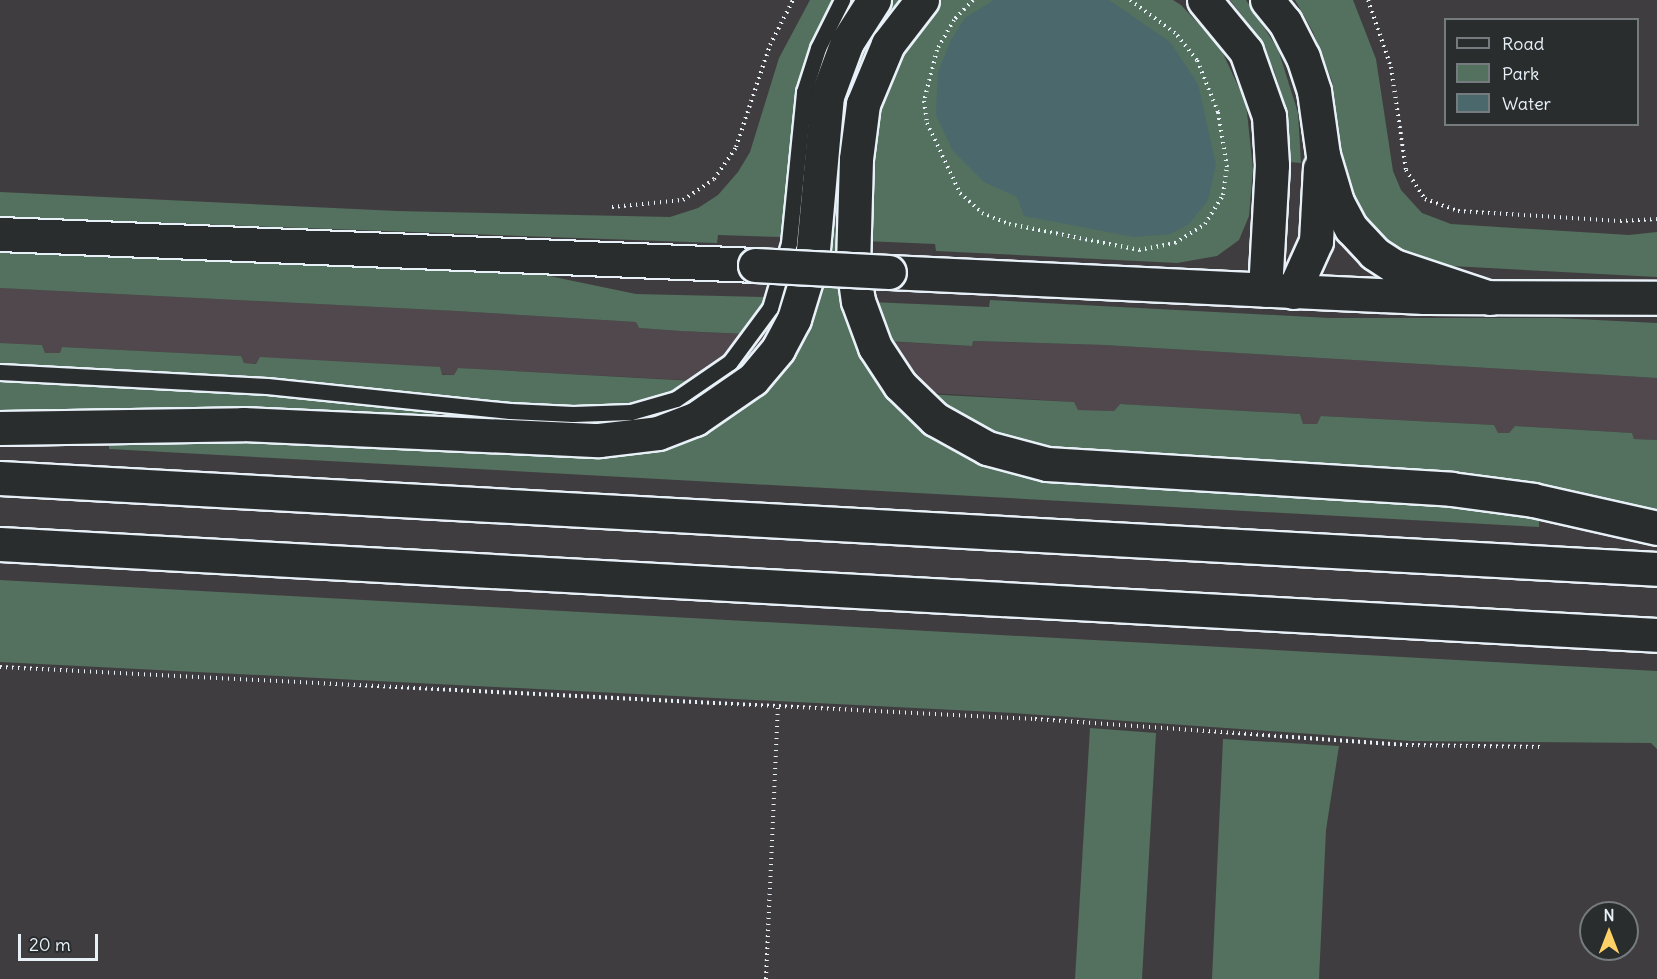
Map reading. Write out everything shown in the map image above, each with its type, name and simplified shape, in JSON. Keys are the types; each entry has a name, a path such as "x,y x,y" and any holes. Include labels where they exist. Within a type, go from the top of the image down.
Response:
{"main road":[{"path":"0,428 243,424 599,440 657,433 695,419 753,379 778,349 794,319 813,260 827,96 844,48 874,0"},
{"path":"922,0 888,44 863,104 856,159 853,266 858,301 875,347 900,385 935,419 987,448 1047,464 1451,489 1533,500 1657,528"},
{"path":"1204,0 1246,51 1269,116 1279,291"},
{"path":"1267,0 1285,22 1304,57 1314,91 1323,155 1341,212 1374,253 1405,271 1490,298"},
{"path":"1279,291 1316,241 1317,186 1323,155"},
{"path":"0,234 755,265 1279,291 1490,298 1657,298"},
{"path":"0,478 1657,569"},
{"path":"0,544 1657,635"}],"lane":[{"path":"0,372 267,386 551,413 631,412 676,399 730,362 770,308 789,243 804,92 816,54 842,0"}],"path":[{"path":"612,207 673,202 693,195 714,179 736,147 770,45 793,0"},
{"path":"974,0 954,20 937,50 924,101 927,123 960,193 982,213 1009,224 1138,250 1175,243 1205,224 1223,195 1227,166 1218,112 1197,60 1175,33 1130,0"},
{"path":"1368,0 1391,67 1406,170 1425,199 1449,209 1473,213 1627,221 1657,219"},
{"path":"0,667 778,705 1406,745 1544,747"},
{"path":"766,979 778,705"}],"shaded area":[{"path":"0,288 636,322 639,328 681,331 972,346 972,341 1104,345 1657,378 1657,440 1634,439 1632,433 1515,426 1509,433 1498,433 1494,425 1322,416 1317,424 1303,424 1300,414 1120,404 1114,411 1078,410 1073,402 949,394 458,368 454,375 244,363 240,356 62,347 60,353 45,353 42,345 0,343"}],"green space":[{"path":"810,0 834,0 798,88 782,237 718,235 717,243 0,217 0,192 397,211 670,217 698,208 718,195 738,172 750,152 779,58"},
{"path":"888,0 907,0 843,208 910,416 923,431 982,465 1030,478 1087,485 1449,504 1539,516 1539,527 109,449 109,441 233,442 614,456 683,441 725,421 758,395 844,78"},
{"path":"939,0 1173,0 1181,5 1220,47 1246,103 1253,169 1249,216 1239,240 1217,256 1177,263 936,251 935,244 864,241 867,184 882,83 928,9"},
{"path":"1230,0 1246,0 1278,49 1298,113 1301,163 1289,162 1287,113 1274,70 1251,27"},
{"path":"1295,0 1353,0 1376,59 1393,171 1401,190 1422,213 1451,224 1629,235 1657,232 1657,277 1451,266 1405,258 1363,224 1345,176 1332,81 1313,32"},
{"path":"0,251 530,272 636,294 765,297 745,334 681,331 639,328 636,322 0,288"},
{"path":"990,300 1330,318 1557,318 1657,323 1657,378 1104,345 973,341 972,346 885,341 870,302 989,307"},
{"path":"0,343 42,345 45,353 60,353 62,347 241,356 244,363 256,364 260,357 440,367 442,375 454,375 458,368 694,381 672,393 627,405 512,405 438,398 435,418 0,417"},
{"path":"924,394 1074,402 1078,410 1114,411 1120,404 1300,414 1303,424 1317,424 1321,416 1494,425 1498,433 1509,433 1515,426 1632,433 1634,439 1657,440 1657,515 1058,451 997,438"},
{"path":"0,580 1657,671 1657,749 1651,743 1411,741 1014,713 0,662"},
{"path":"1090,728 1156,733 1142,979 1075,979"},
{"path":"1223,739 1339,746 1326,830 1319,979 1212,979"}],"water":[{"path":"994,0 1109,0 1170,42 1198,84 1216,165 1208,200 1189,224 1170,234 1134,237 1024,216 1017,197 984,182 953,151 936,115 938,72 951,40 965,18"}]}
